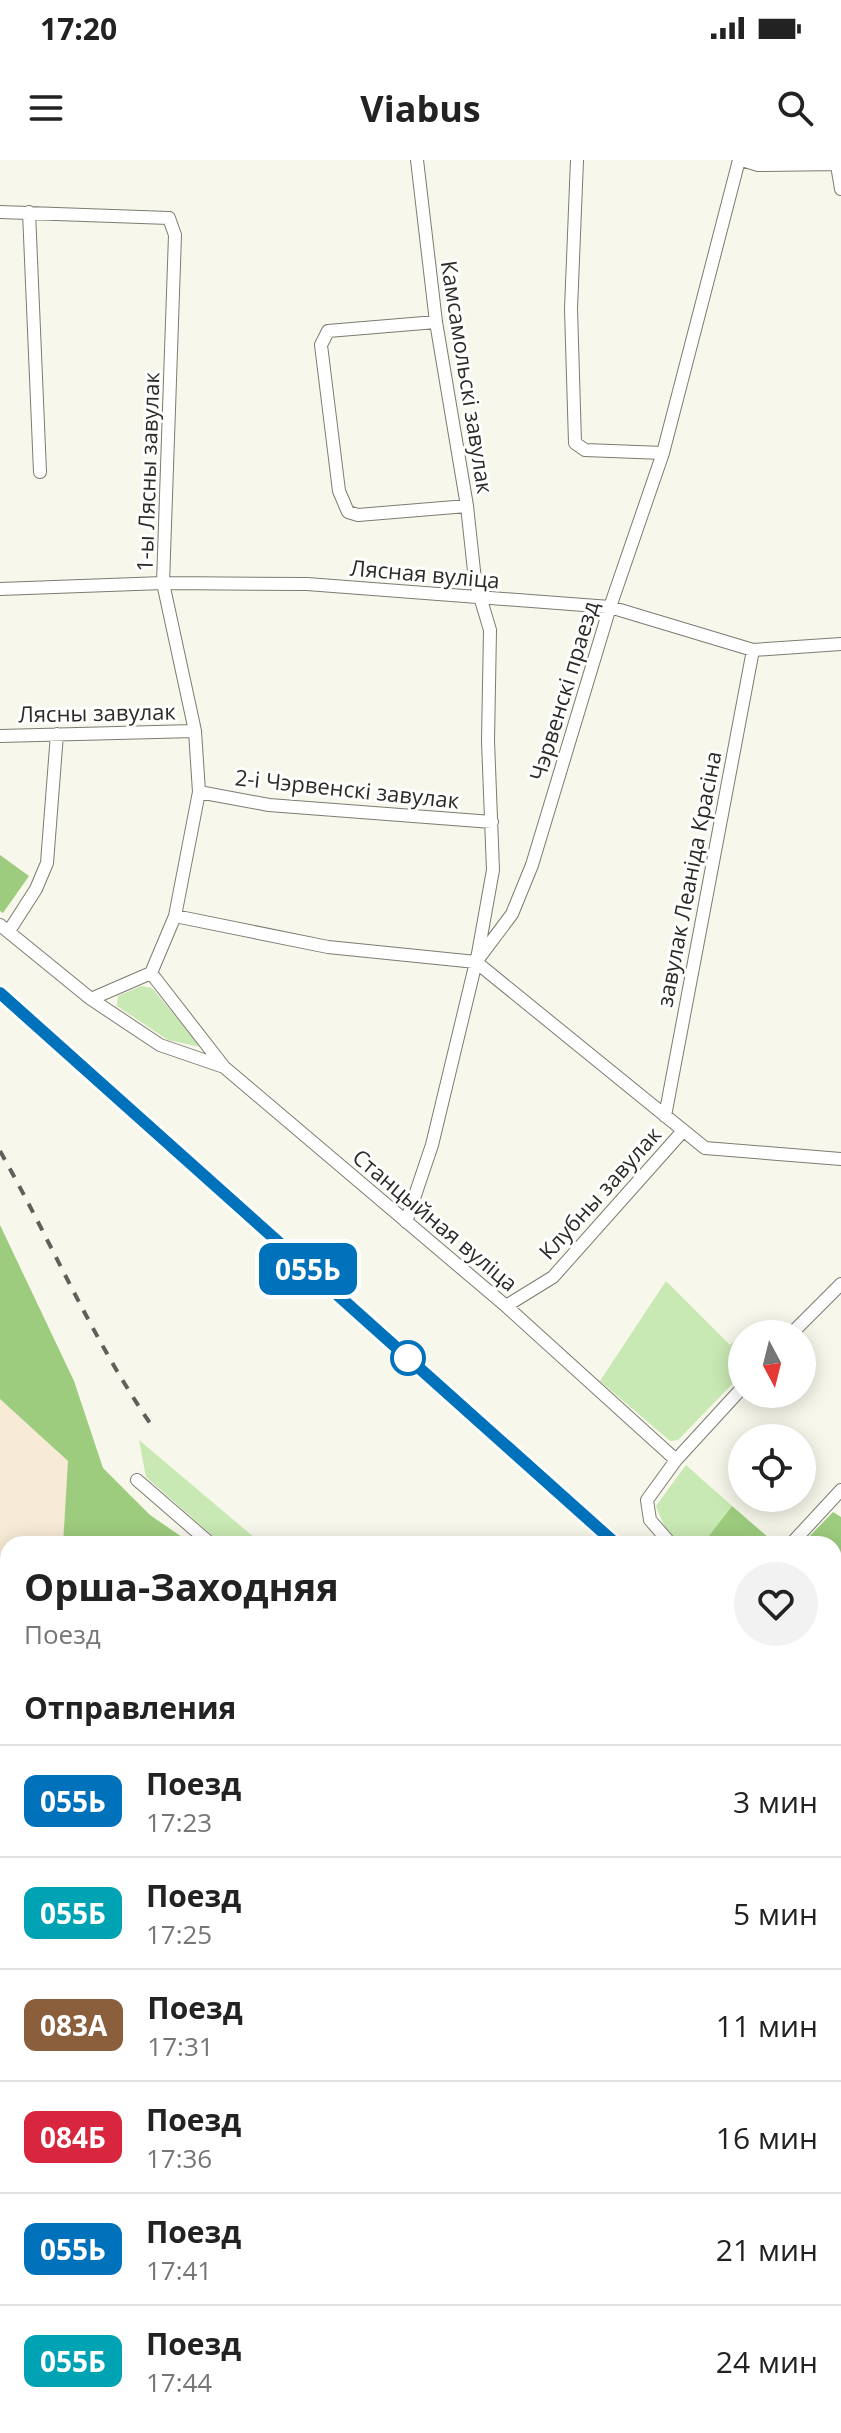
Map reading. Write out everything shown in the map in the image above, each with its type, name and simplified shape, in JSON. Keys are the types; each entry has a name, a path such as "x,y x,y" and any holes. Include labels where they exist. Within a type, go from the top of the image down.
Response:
{"street":[{"name":"Камсамольскі завулак","path":"417,160 436,322 467,506 475,580 490,630 488,741 493,870 476,962"},
{"path":"577,160 571,309 575,443 585,450 663,453"},
{"path":"741,160 758,165 839,164 841,189"},
{"name":"Чэрвенскі праезд","path":"406,1222 432,1145 476,962 512,914 532,865 610,607 663,453 741,160"},
{"path":"0,212 29,212 40,472"},
{"name":"1-ы Лясны завулак","path":"29,212 169,218 175,235 163,583 195,731 199,792 175,916"},
{"path":"436,322 328,331 321,345 339,491 348,512 358,515 467,506"},
{"name":"Лясная вуліца","path":"0,589 163,583 307,584 610,607 753,650 841,644"},
{"name":"завулак Леаніда Красіна","path":"665,1116 753,650"},
{"name":"Лясны завулак","path":"0,736 195,731"},
{"path":"57,734 47,863 36,889 4,928 91,999 160,1045 224,1067"},
{"name":"2-і Чэрвенскі завулак","path":"199,792 269,805 492,822"},
{"path":"91,999 151,973 175,916 328,947 476,962 705,1148 841,1159"},
{"name":"Станцыйная вуліца","path":"151,973 224,1067 506,1306 676,1460"},
{"name":"Клубны завулак","path":"506,1306 553,1277 682,1132"},
{"path":"805,1320 841,1284"},
{"path":"664,1536 650,1520 647,1500 676,1460 728,1403"},
{"path":"137,1480 202,1536"},
{"path":"798,1536 841,1490"}],"shaded area":[{"path":"0,1399 68,1461 63,1536 0,1536"}],"green space":[{"path":"0,855 29,876 3,913 0,911"},
{"path":"141,986 152,988 201,1047 168,1040 117,1006 118,996"},
{"path":"0,1225 74,1381 103,1468 150,1515 180,1536 63,1536 68,1461 0,1399"},
{"path":"666,1281 728,1343 728,1388 678,1440 670,1441 600,1381"},
{"path":"139,1440 253,1536 213,1536 146,1477"},
{"path":"686,1465 728,1502 728,1511 710,1536 672,1536 656,1506"},
{"path":"728,1511 739,1512 767,1536 709,1536"},
{"path":"833,1512 841,1517 841,1536 810,1536"}],"railway":[{"path":"0,993 607,1536"},
{"path":"0,1151 91,1325 152,1426"}],"train":[{"name":"055Ь","path":"0,993 607,1536"}]}
